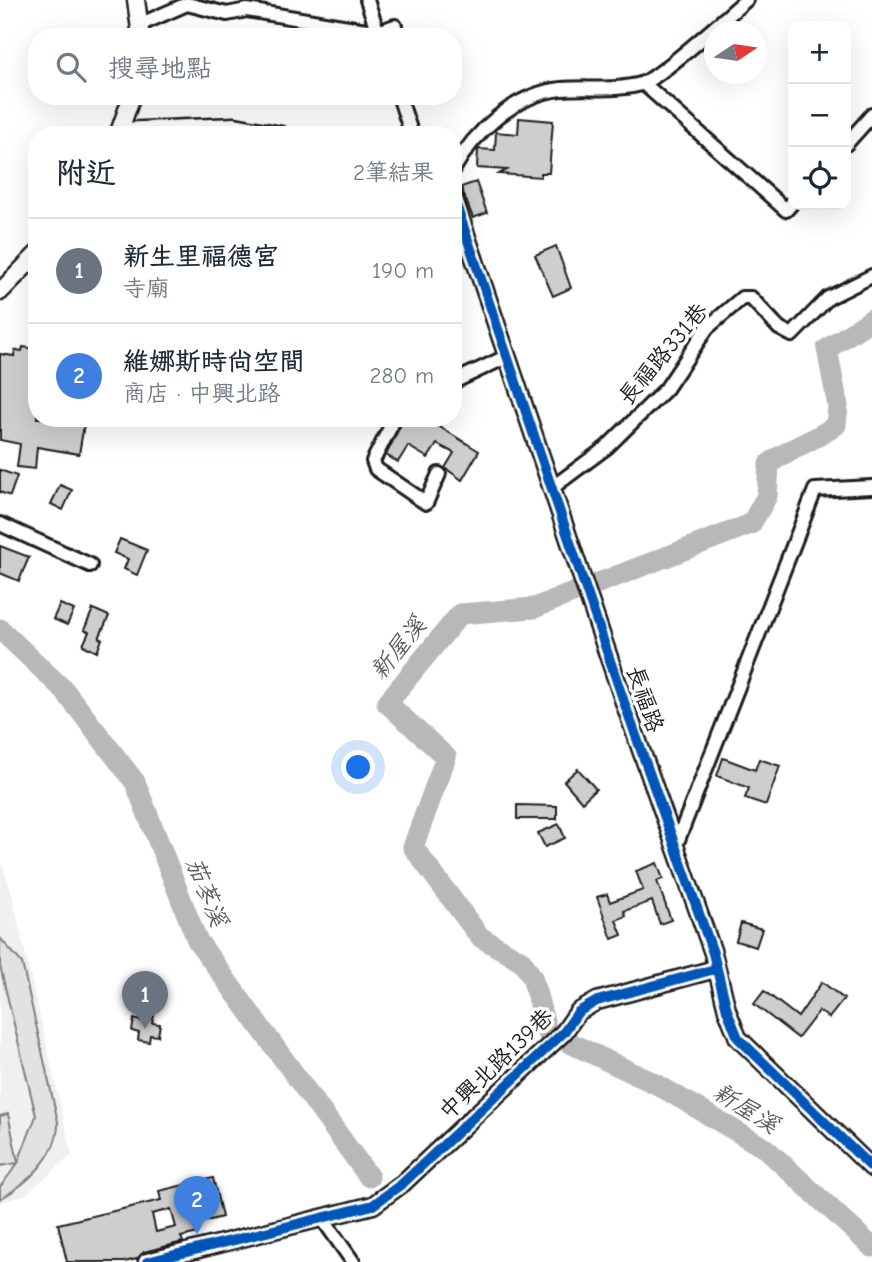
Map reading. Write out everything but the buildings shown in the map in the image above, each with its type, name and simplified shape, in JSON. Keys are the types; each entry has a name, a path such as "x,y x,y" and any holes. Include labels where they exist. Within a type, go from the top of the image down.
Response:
{"street":[{"path":"135,0 140,28"},
{"path":"367,0 383,28"},
{"path":"462,155 498,117 521,100 537,93 643,83 746,0"},
{"path":"145,28 187,4 227,14 247,10 365,28"},
{"path":"643,83 786,210 788,208"},
{"path":"121,126 129,105"},
{"path":"402,105 409,126"},
{"path":"851,138 872,115"},
{"name":"長福路","path":"462,222 713,953 715,970 738,1038 872,1168"},
{"path":"0,292 28,263"},
{"name":"長福路331巷","path":"553,487 607,447 666,389 707,328 742,298 751,299 779,328 792,334 828,298 872,276"},
{"path":"462,378 508,356"},
{"path":"390,427 373,461 376,469 426,503 439,474"},
{"path":"676,845 815,490 872,487"},
{"path":"0,524 90,565"},
{"name":"中興北路139巷","path":"155,1261 373,1205 389,1196 564,1032 578,1012 597,1001 715,970"},
{"path":"322,1218 353,1262"}],"shaded area":[{"path":"0,857 12,895 72,1155 25,1195 0,1203"},
{"path":"0,938 22,963 58,1122 53,1146 40,1167 21,1185 0,1199 0,1187 18,1163 0,1166 0,1116 8,1114 18,1162 36,1116 0,966"}],"waterway":[{"name":"新屋溪","path":"872,319 827,349 838,406 836,425 769,464 767,496 751,524 534,608 460,614 387,703 446,757 413,847 480,937 522,961 532,977 547,1032 658,1085 766,1149 872,1247"},
{"name":"茄苳溪","path":"0,629 64,690 135,782 197,940 369,1177"}],"cycle path":[{"path":"462,223 624,702 713,953 727,1010 738,1038 872,1168"},
{"path":"147,1262 373,1205 403,1183 564,1032 578,1012 597,1001 715,969"}],"place":[{"name":"新生里福德宮","path":"145,1029"},
{"name":"維娜斯時尚空間","path":"197,1234"}]}
